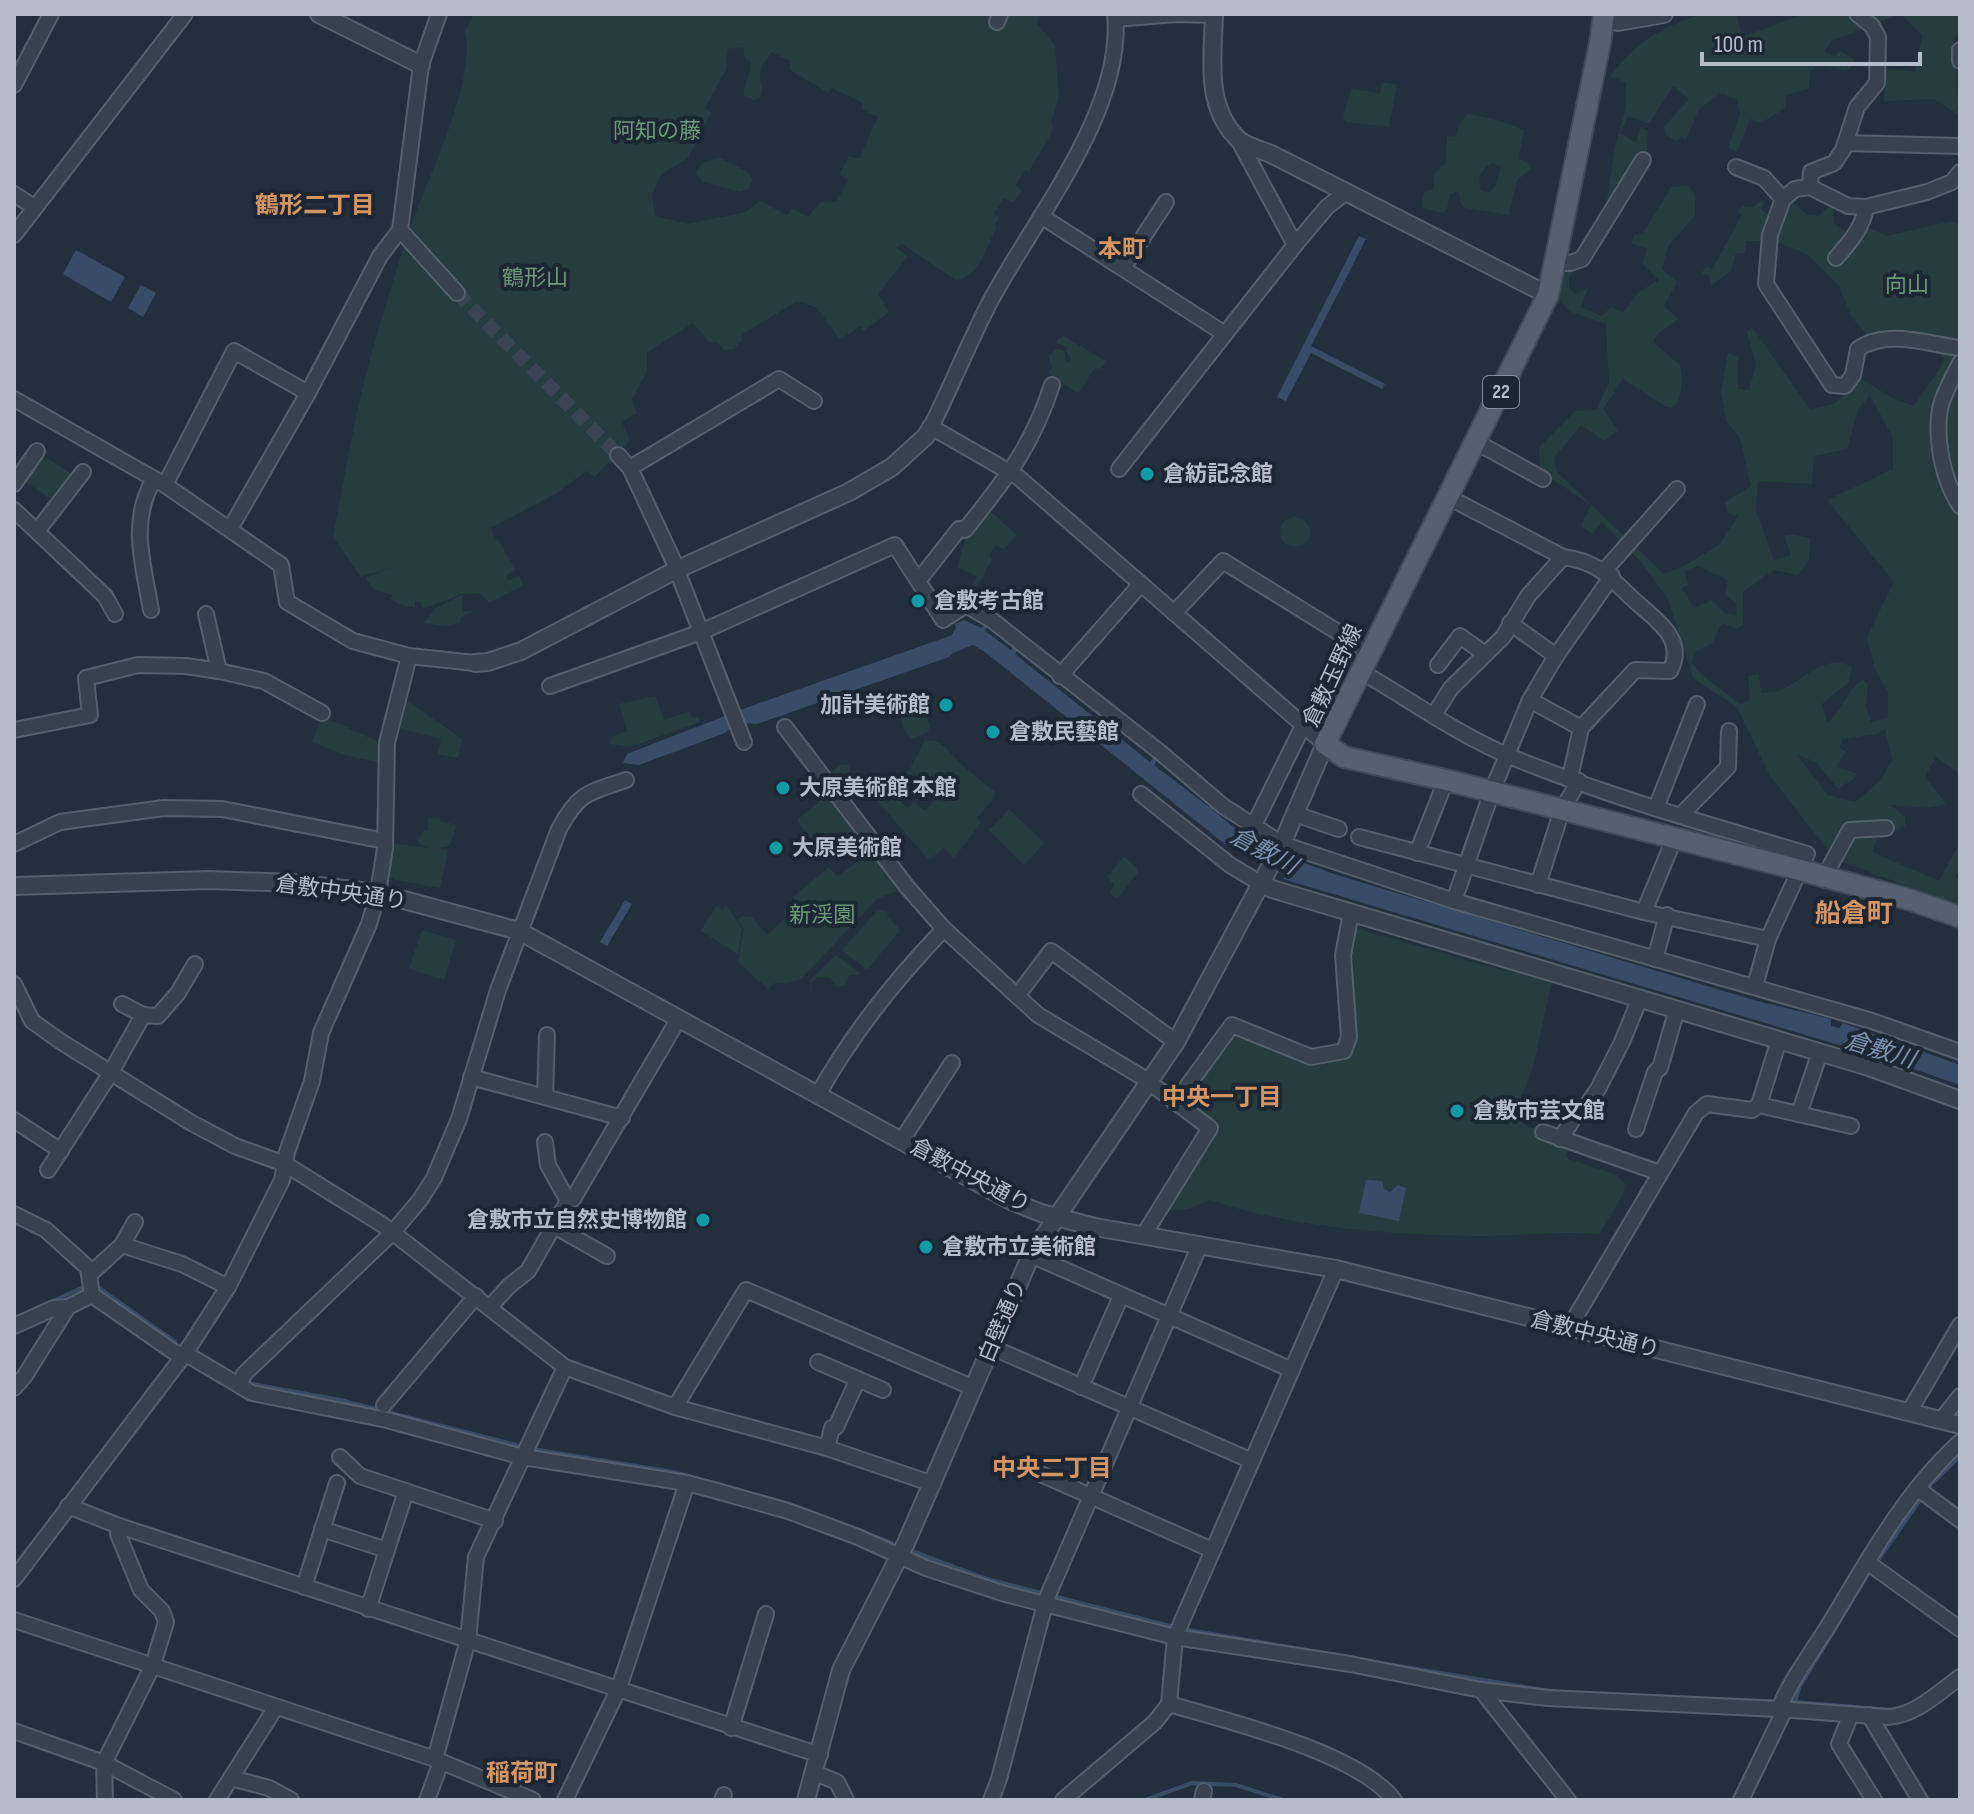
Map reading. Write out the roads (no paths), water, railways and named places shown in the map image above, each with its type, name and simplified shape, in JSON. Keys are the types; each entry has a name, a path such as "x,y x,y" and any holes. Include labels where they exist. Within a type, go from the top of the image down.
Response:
{"main road":[{"name":"倉敷玉野線","path":"1603,16 1548,295 1325,744 1344,757 1492,791 1674,839 1803,862 1957,912"}],"street":[{"path":"14,85 51,14"},
{"path":"14,235 185,14"},
{"path":"319,14 421,65"},
{"path":"230,529 308,393 380,256 400,230 421,65 439,14"},
{"path":"14,399 160,482 281,565 287,602 353,641 409,656 488,662 521,651 676,570 849,492 882,473 914,448 931,427 990,302 1090,129 1109,74 1116,16 1214,14 1213,89 1219,112 1239,141 1295,245"},
{"path":"1603,16 1618,22 1664,14"},
{"path":"1810,187 1811,172 1834,163 1845,143 1857,107 1877,83 1878,37 1872,26 1857,14"},
{"path":"1960,50 1960,61"},
{"path":"1239,141 1271,154 1548,295"},
{"path":"1845,143 1960,146"},
{"path":"1556,263 1582,259 1643,160"},
{"path":"1736,167 1764,178 1783,199"},
{"path":"1960,172 1952,182 1927,192 1866,207 1848,206 1810,187 1795,189 1783,199 1770,235 1766,284 1832,385 1845,386 1853,375 1858,349 1867,343 1888,338 1960,348"},
{"path":"1119,469 1295,245 1327,207 1345,193"},
{"path":"14,194 34,207"},
{"path":"1123,268 1166,202"},
{"path":"1836,258 1852,240 1864,218 1866,207"},
{"path":"1041,216 1225,334"},
{"path":"400,230 457,293"},
{"path":"151,610 138,535 143,497 160,482 234,351 308,393"},
{"path":"1960,363 1941,408 1939,434 1948,487 1960,506"},
{"path":"630,468 779,379 814,401"},
{"path":"919,580 959,529 965,530 1011,473 1031,439 1052,385"},
{"path":"931,427 1011,473 1325,744"},
{"path":"1476,442 1543,479"},
{"path":"14,484 37,451"},
{"path":"618,455 630,468 676,570 742,737"},
{"path":"38,530 83,472"},
{"path":"1454,901 1492,791 1530,700 1608,574 1677,489"},
{"path":"1448,497 1563,557 1580,559 1608,574 1659,620 1673,641 1670,671 1635,670 1581,728 1574,780 1538,885"},
{"path":"15,512 38,530 105,596 115,614"},
{"path":"550,686 701,632 895,545 943,620 966,605 993,621 1161,753 1223,806 1280,848 1872,1021 1960,1052"},
{"path":"1434,715 1451,688 1503,637 1528,596 1563,557"},
{"path":"1174,613 1223,561 1370,652"},
{"path":"1060,676 1141,584"},
{"path":"206,614 219,671"},
{"path":"1510,623 1556,656"},
{"path":"1438,665 1460,636 1485,654"},
{"path":"14,1579 184,1355 228,1287 270,1209 312,1081 321,1033 369,924 378,893 385,841 387,743 409,656"},
{"path":"14,730 90,715 86,678 138,665 186,666 264,681 322,713"},
{"path":"1360,671 1507,755 1803,862 1768,939 1755,986"},
{"path":"1530,700 1581,728"},
{"path":"1656,808 1697,704"},
{"path":"1253,827 1303,726"},
{"path":"785,727 908,888 944,929 1038,1015 1149,1083 1210,1128 1143,1236"},
{"path":"1680,816 1728,767 1729,731"},
{"name":"白壁通り","path":"806,1800 841,1670 933,1484 1031,1255 1176,1042 1280,848 1325,744"},
{"path":"240,1384 244,1374 392,1233 420,1200 434,1178 459,1119 519,931 559,829 570,809 584,794 626,780"},
{"path":"1417,853 1446,780"},
{"path":"1141,794 1230,865 1264,876 1272,889 1820,1052 1960,1100"},
{"path":"14,844 60,822 164,808 222,809 385,841"},
{"path":"1295,814 1339,829"},
{"path":"1834,873 1850,830 1886,828"},
{"path":"1359,837 1644,912 1768,939"},
{"path":"1644,912 1674,839"},
{"name":"倉敷中央通り","path":"14,886 251,880 378,893 519,931 1011,1201 1056,1217 1199,1247 1255,1253 1336,1269 1960,1425"},
{"path":"1175,1103 1232,1025 1311,1057 1344,1051 1349,1037 1343,955 1351,913"},
{"path":"1655,959 1667,915"},
{"path":"818,1095 867,1017 944,929"},
{"path":"1017,996 1051,951 1176,1042"},
{"path":"122,1004 143,1015 158,1016 178,993 195,964"},
{"path":"14,984 32,1021 110,1074 235,1146 285,1164 383,1225 565,1367 675,1407 827,1448 933,1484"},
{"path":"1560,1139 1598,1089 1640,998"},
{"path":"1636,1129 1655,1072 1660,1068 1677,1009"},
{"path":"48,1170 110,1074 143,1015"},
{"path":"490,1307 528,1271 679,1018"},
{"path":"545,1097 547,1035"},
{"path":"1569,1328 1696,1113 1707,1104 1752,1110 1759,1105 1779,1040"},
{"path":"1799,1114 1820,1052"},
{"path":"902,1140 952,1063"},
{"path":"471,1077 622,1118"},
{"path":"1759,1105 1851,1126"},
{"path":"14,1120 61,1151"},
{"path":"1543,1132 1660,1173"},
{"path":"545,1142 548,1165 568,1201"},
{"path":"14,1214 46,1230 88,1268 90,1285 174,1352 252,1393 687,1483 788,1511 926,1568 1177,1631 1481,1690 1548,1698 1785,1707 1894,1717 1909,1713 1960,1677"},
{"path":"14,1388 68,1307 122,1245 135,1222"},
{"path":"554,1226 607,1256"},
{"path":"122,1245 182,1264 228,1287"},
{"path":"991,1800 1047,1599 1199,1247"},
{"path":"1031,1255 1292,1370"},
{"path":"1063,1800 1155,1722 1169,1704 1177,1631 1336,1269"},
{"path":"675,1407 746,1290 974,1388"},
{"path":"384,1405 476,1296"},
{"path":"1081,1387 1121,1296"},
{"path":"14,1326 54,1308 68,1307"},
{"path":"1909,1412 1960,1325"},
{"path":"991,1347 1252,1461"},
{"path":"818,1362 883,1390"},
{"path":"427,1800 468,1640 476,1557 565,1367"},
{"path":"827,1448 832,1428 836,1427 858,1379"},
{"path":"1941,1420 1960,1396"},
{"path":"1741,1800 1785,1707 1872,1565 1960,1442"},
{"path":"340,1457 360,1476 495,1521"},
{"path":"1034,1471 1212,1550"},
{"path":"304,1587 337,1483"},
{"path":"565,1800 619,1688 687,1483"},
{"path":"368,1609 406,1491"},
{"path":"1922,1492 1960,1520"},
{"path":"68,1506 368,1609 820,1755"},
{"path":"105,1800 104,1763 153,1665 166,1622 162,1611 141,1590 118,1534 119,1526"},
{"path":"322,1529 387,1550"},
{"path":"1872,1565 1960,1629"},
{"path":"731,1728 766,1614"},
{"path":"14,1620 438,1760 533,1800"},
{"path":"1481,1690 1568,1800"},
{"path":"1169,1704 1321,1752 1384,1788 1394,1800"},
{"path":"217,1800 276,1707"},
{"path":"1851,1714 1839,1744 1874,1800"},
{"path":"1869,1715 1920,1800"},
{"path":"14,1731 104,1763 174,1800"},
{"path":"815,1773 837,1782 846,1800"},
{"path":"231,1778 269,1788 291,1800"}],"water":[{"path":"1359,236 1366,239 1311,346 1385,384 1382,389 1311,353 1286,401 1277,397"},
{"path":"76,250 125,277 111,302 63,274"},
{"path":"141,285 156,293 143,317 128,308"},
{"name":"倉敷川","path":"964,620 981,628 985,623 988,625 985,631 1011,650 1015,646 1018,648 1015,654 1150,762 1155,756 1158,758 1154,765 1209,807 1211,805 1255,845 1262,848 1264,845 1337,875 1757,1001 1831,1019 1831,1026 1839,1028 1843,1023 1960,1065 1960,1085 1873,1055 1283,879 1284,875 1255,860 1250,854 1231,849 973,645 949,657 757,724 735,725 725,733 639,765 623,763 627,754 952,635 955,624"},
{"path":"625,900 632,904 607,946 600,942"},
{"path":"1366,1180 1382,1181 1384,1189 1390,1192 1398,1185 1406,1188 1399,1221 1359,1213"}],"waterway":[{"path":"27,1313 88,1285"},
{"path":"96,1286 175,1342"},
{"path":"252,1384 340,1400 524,1447"},
{"path":"532,1449 673,1472 785,1503"},
{"path":"1795,1702 1799,1688 1867,1576 1931,1484 1960,1456"},
{"path":"865,1533 892,1543"},
{"path":"915,1552 987,1579 1174,1627"},
{"path":"1183,1629 1324,1653"},
{"path":"1368,1661 1556,1692"},
{"path":"1717,1699 1892,1710"},
{"path":"1145,1800 1192,1783 1236,1785 1283,1800"}],"tunnel":[{"path":"457,293 618,455"}],"place":[{"name":"倉紡記念館","path":"1147,474"},
{"name":"倉敷考古館","path":"918,601"},
{"name":"加計美術館","path":"946,705"},
{"name":"倉敷民藝館","path":"993,732"},
{"name":"大原美術館 本館","path":"783,788"},
{"name":"大原美術館","path":"776,848"},
{"name":"倉敷市芸文館","path":"1457,1111"},
{"name":"倉敷市立自然史博物館","path":"703,1220"},
{"name":"倉敷市立美術館","path":"926,1247"}],"district":[{"name":"鶴形二丁目","path":"315,205"},
{"name":"本町","path":"1122,249"},
{"name":"船倉町","path":"1854,914"},
{"name":"中央一丁目","path":"1222,1097"},
{"name":"中央二丁目","path":"1052,1468"},
{"name":"稲荷町","path":"522,1773"}],"park label":[{"name":"阿知の藤","path":"657,131"},
{"name":"鶴形山","path":"535,278"},
{"name":"向山","path":"1907,285"},
{"name":"新渓園","path":"822,915"}]}
